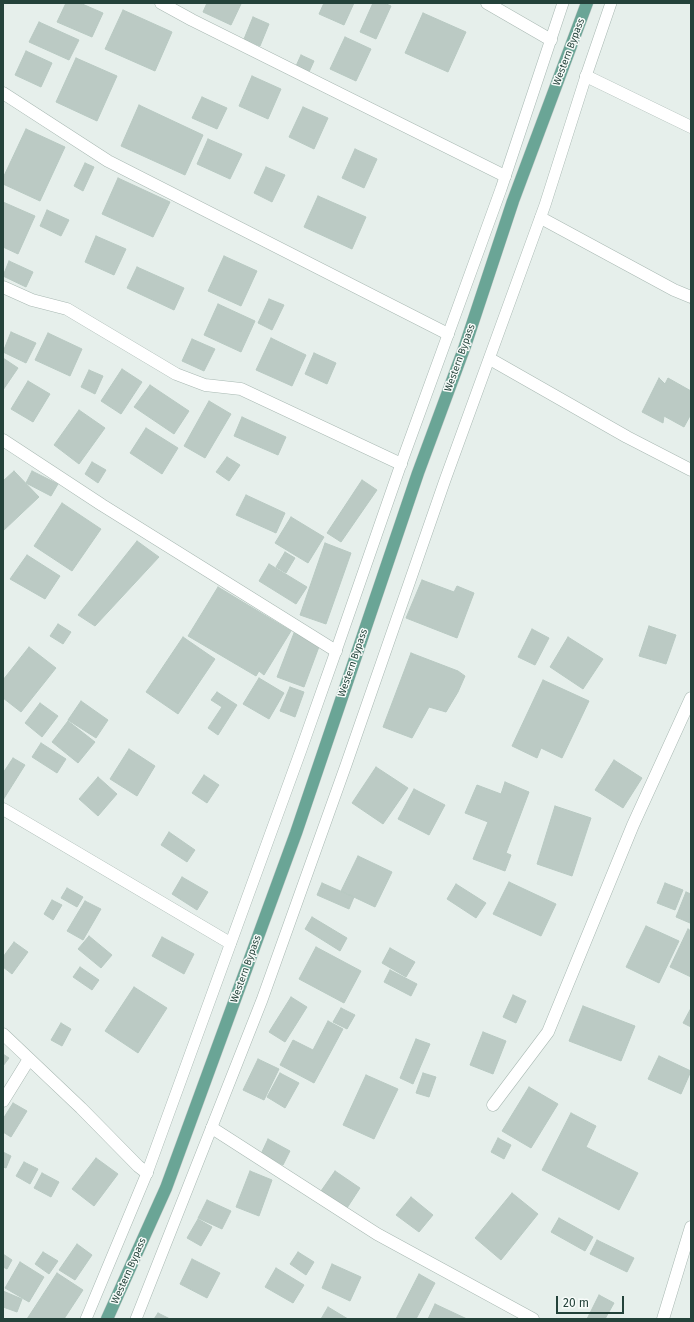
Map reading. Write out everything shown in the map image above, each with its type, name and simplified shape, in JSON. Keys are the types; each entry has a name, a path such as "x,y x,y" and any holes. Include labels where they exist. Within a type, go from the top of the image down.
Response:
{"main road":[{"name":"Western Bypass","path":"107,1319 166,1188 296,833 418,473 465,346 513,201 587,3"}],"street":[{"path":"161,3 192,20 505,176"},
{"path":"487,3 551,40"},
{"path":"586,76 691,127"},
{"path":"3,93 108,161 448,334"},
{"path":"541,218 674,290 691,297"},
{"path":"3,288 32,300 67,309 176,374 205,385 241,389 400,464"},
{"path":"490,360 627,437 691,470"},
{"path":"3,440 102,505 336,651"},
{"path":"493,1105 548,1032 633,825 691,698"},
{"path":"3,810 230,943"},
{"path":"3,1034 81,1108 138,1166 147,1173"},
{"path":"3,1101 29,1059"},
{"path":"212,1128 377,1234 533,1319"},
{"path":"663,1319 691,1227"}],"lane":[{"path":"86,1319 147,1173 336,651 400,464 505,176 563,3"},
{"path":"136,1319 262,1000 443,488 541,218 611,3"}],"building":[{"path":"66,3 80,3 103,13 92,37 57,22"},
{"path":"207,3 241,4 231,25 203,12"},
{"path":"324,3 354,3 344,25 319,14"},
{"path":"373,3 384,3 391,6 376,39 360,32"},
{"path":"123,10 172,32 155,71 105,49"},
{"path":"423,13 466,32 448,72 405,53"},
{"path":"253,17 269,24 260,46 244,39"},
{"path":"39,22 79,40 69,60 29,42"},
{"path":"345,37 371,49 356,81 330,69"},
{"path":"26,51 52,63 41,87 15,75"},
{"path":"301,55 314,61 309,72 296,66"},
{"path":"76,58 117,76 97,121 56,102"},
{"path":"252,76 281,89 268,119 239,106"},
{"path":"202,97 227,108 217,129 192,118"},
{"path":"139,105 203,135 185,175 121,146"},
{"path":"303,107 328,118 314,149 289,137"},
{"path":"26,129 65,147 40,201 3,184 3,178"},
{"path":"208,139 242,154 230,179 197,164"},
{"path":"355,149 377,159 364,188 342,178"},
{"path":"85,163 94,167 83,191 74,186"},
{"path":"266,167 285,175 272,202 254,193"},
{"path":"118,178 170,202 153,237 102,214"},
{"path":"318,196 366,217 352,249 304,227"},
{"path":"3,202 35,216 18,254 3,247"},
{"path":"47,210 69,220 61,236 40,226"},
{"path":"96,236 126,249 114,275 85,262"},
{"path":"224,256 257,271 241,306 208,291"},
{"path":"9,261 33,272 26,287 3,276"},
{"path":"137,267 184,288 174,310 127,288"},
{"path":"269,299 284,305 272,330 258,323"},
{"path":"218,304 255,321 241,352 204,335"},
{"path":"11,332 36,343 26,363 3,352"},
{"path":"48,333 82,349 70,376 35,360"},
{"path":"271,338 306,355 292,386 256,370"},
{"path":"192,339 215,349 204,371 182,361"},
{"path":"314,353 336,363 327,384 305,374"},
{"path":"3,358 18,368 3,390"},
{"path":"122,369 142,382 121,414 101,401"},
{"path":"89,370 103,376 95,394 81,387"},
{"path":"659,378 665,384 668,378 691,391 691,414 684,427 664,416 663,423 642,412"},
{"path":"28,381 50,394 33,422 11,409"},
{"path":"150,385 189,411 174,434 134,407"},
{"path":"209,401 231,414 205,458 184,446"},
{"path":"79,410 105,428 79,464 54,445"},
{"path":"242,417 286,437 278,455 234,436"},
{"path":"146,428 178,448 162,474 130,453"},
{"path":"227,457 240,465 229,481 216,472"},
{"path":"92,462 106,470 98,483 85,474"},
{"path":"14,471 39,497 3,531 3,481"},
{"path":"32,471 58,484 51,496 26,483"},
{"path":"362,480 377,490 341,542 327,533"},
{"path":"246,495 285,513 276,533 236,515"},
{"path":"62,503 101,529 72,571 34,546"},
{"path":"291,517 324,537 308,563 275,543"},
{"path":"137,541 159,557 95,626 78,615"},
{"path":"325,543 351,553 326,624 300,615"},
{"path":"285,552 295,558 286,573 276,567"},
{"path":"27,555 60,576 45,599 10,579"},
{"path":"269,564 307,587 296,604 259,581"},
{"path":"422,580 454,592 457,586 474,593 457,638 406,618"},
{"path":"218,587 291,631 264,675 259,671 256,676 188,636"},
{"path":"58,624 71,632 63,644 50,636"},
{"path":"649,626 676,635 666,664 639,656"},
{"path":"532,629 549,638 535,665 518,657"},
{"path":"294,633 320,644 304,687 277,677"},
{"path":"183,637 215,659 178,714 146,692"},
{"path":"568,637 603,659 583,689 550,667"},
{"path":"29,647 56,668 21,712 3,698 3,680"},
{"path":"411,653 458,671 465,676 458,692 446,712 429,707 412,738 383,727"},
{"path":"259,678 284,693 269,719 243,704"},
{"path":"543,680 589,701 562,758 541,748 537,758 512,746"},
{"path":"290,687 304,692 295,717 280,711"},
{"path":"217,692 237,705 218,735 208,728 222,707 211,700"},
{"path":"81,701 108,720 96,738 68,720"},
{"path":"40,703 58,716 42,737 25,723"},
{"path":"68,721 95,742 78,763 52,742"},
{"path":"41,743 66,759 57,773 32,757"},
{"path":"129,749 155,766 137,796 110,779"},
{"path":"13,758 25,765 3,800 3,773"},
{"path":"614,760 642,778 623,808 595,790"},
{"path":"376,767 408,788 383,824 352,803"},
{"path":"204,775 219,785 207,803 192,793"},
{"path":"98,777 117,794 98,816 79,799"},
{"path":"505,782 529,792 506,853 511,855 505,871 473,859 488,822 465,813 477,785 501,794"},
{"path":"414,789 445,805 429,835 398,819"},
{"path":"555,806 591,818 572,876 537,864"},
{"path":"169,832 195,850 187,862 161,845"},
{"path":"358,856 392,872 375,907 341,891"},
{"path":"182,877 208,892 197,910 172,894"},
{"path":"509,882 556,904 541,936 493,914"},
{"path":"322,883 354,897 349,909 317,895"},
{"path":"665,883 683,890 675,910 657,903"},
{"path":"456,884 486,903 476,918 447,899"},
{"path":"67,888 83,897 77,907 61,898"},
{"path":"686,892 691,894 690,923 676,917"},
{"path":"52,900 62,905 53,920 44,914"},
{"path":"85,901 101,909 83,940 67,931"},
{"path":"312,917 347,938 340,951 305,929"},
{"path":"646,926 679,941 659,983 626,967"},
{"path":"688,929 691,931 691,977 670,967"},
{"path":"89,936 112,955 101,968 78,949"},
{"path":"162,937 194,954 184,974 152,956"},
{"path":"14,942 28,952 12,974 3,967 3,957"},
{"path":"316,947 361,971 344,1003 299,979"},
{"path":"390,948 415,962 406,977 382,963"},
{"path":"80,967 99,980 92,990 73,977"},
{"path":"390,970 417,984 411,996 384,982"},
{"path":"134,987 167,1008 138,1053 105,1031"},
{"path":"513,995 526,1001 516,1023 503,1017"},
{"path":"291,997 307,1007 285,1042 269,1032"},
{"path":"583,1006 635,1026 621,1061 569,1041"},
{"path":"341,1008 355,1015 347,1029 333,1022"},
{"path":"691,1008 691,1027 683,1023"},
{"path":"328,1021 343,1029 314,1083 280,1065 293,1040 313,1050"},
{"path":"61,1023 71,1029 62,1046 51,1040"},
{"path":"483,1032 506,1041 493,1074 470,1065"},
{"path":"416,1039 430,1044 413,1084 400,1078"},
{"path":"3,1054 9,1058 3,1066"},
{"path":"659,1056 691,1071 681,1094 648,1079"},
{"path":"258,1059 279,1069 264,1100 243,1090"},
{"path":"280,1073 299,1083 285,1108 267,1097"},
{"path":"423,1073 436,1077 429,1097 416,1093"},
{"path":"366,1075 398,1089 374,1139 343,1125"},
{"path":"529,1087 558,1104 531,1148 502,1131"},
{"path":"13,1103 27,1111 11,1137 3,1132 3,1119"},
{"path":"571,1113 596,1126 586,1147 638,1173 619,1210 542,1170"},
{"path":"498,1138 511,1145 504,1159 491,1152"},
{"path":"268,1139 290,1151 283,1165 261,1154"},
{"path":"3,1152 11,1156 6,1168 3,1167"},
{"path":"96,1158 118,1174 94,1206 72,1189"},
{"path":"24,1162 38,1169 30,1184 16,1176"},
{"path":"250,1171 272,1180 259,1216 236,1207"},
{"path":"335,1171 360,1188 347,1208 321,1191"},
{"path":"42,1173 59,1182 51,1197 34,1188"},
{"path":"512,1193 538,1214 501,1260 475,1238"},
{"path":"411,1197 433,1215 419,1232 396,1215"},
{"path":"207,1200 231,1211 222,1229 198,1218"},
{"path":"559,1218 593,1237 585,1251 551,1232"},
{"path":"198,1219 212,1227 201,1246 187,1238"},
{"path":"597,1240 634,1258 627,1272 590,1254"},
{"path":"77,1244 92,1255 75,1280 59,1270"},
{"path":"43,1252 58,1261 49,1274 35,1264"},
{"path":"298,1252 314,1262 306,1275 290,1264"},
{"path":"3,1254 12,1260 7,1269 3,1267"},
{"path":"192,1259 220,1273 207,1298 180,1284"},
{"path":"20,1262 44,1277 29,1302 5,1288"},
{"path":"332,1264 361,1277 350,1301 322,1288"},
{"path":"276,1268 304,1285 293,1303 265,1287"},
{"path":"57,1273 83,1290 64,1319 27,1319"},
{"path":"419,1274 435,1283 416,1319 396,1319"},
{"path":"3,1291 22,1299 17,1312 3,1307"},
{"path":"599,1295 614,1303 605,1319 587,1319"},
{"path":"435,1304 467,1319 428,1319"},
{"path":"328,1307 348,1319 321,1319"},
{"path":"158,1313 170,1319 154,1319"}]}
